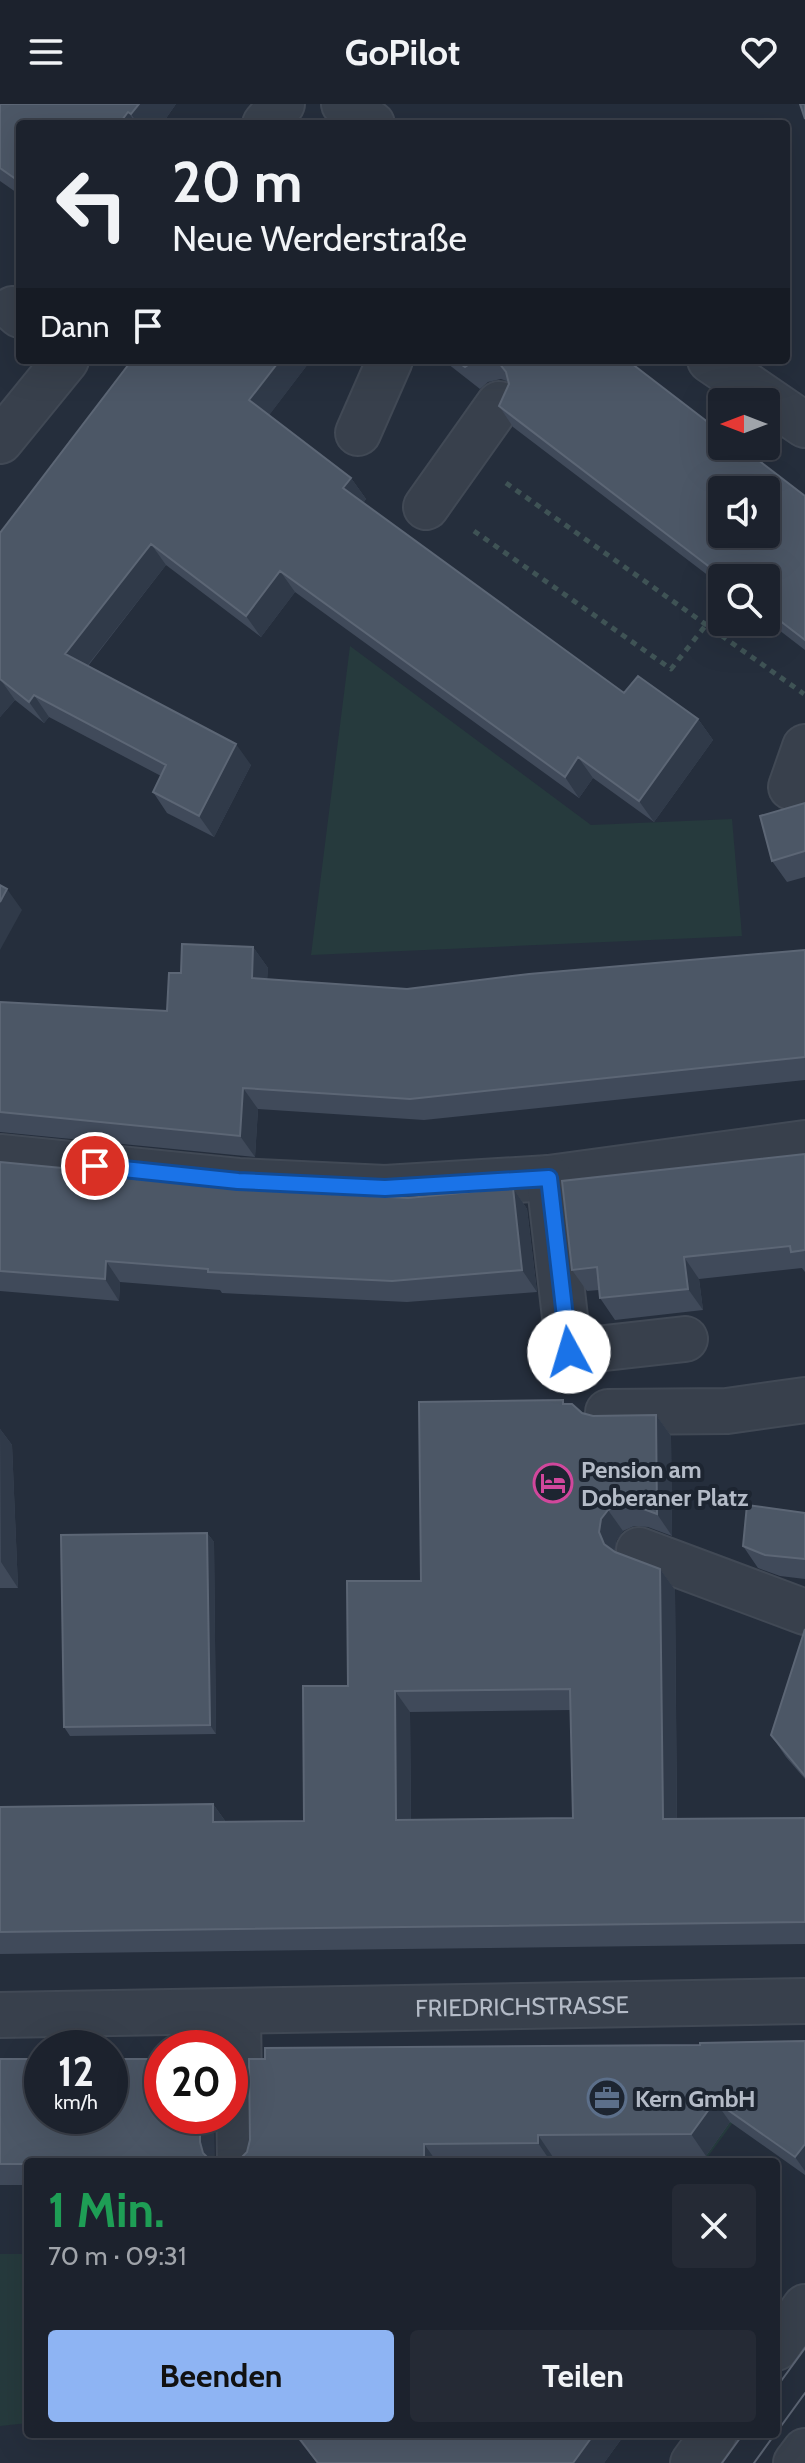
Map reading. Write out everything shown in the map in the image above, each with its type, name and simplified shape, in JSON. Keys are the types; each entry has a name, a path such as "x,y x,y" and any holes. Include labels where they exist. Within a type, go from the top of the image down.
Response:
{"street":[{"path":"268,120 282,104"},
{"path":"344,104 366,120"},
{"path":"0,441 63,364"},
{"path":"358,433 388,364"},
{"path":"716,364 805,425"},
{"path":"445,516 499,404"},
{"path":"0,1157 238,1181 385,1188 549,1178 805,1143"},
{"path":"549,1178 569,1352 685,1339"},
{"path":"608,1412 727,1411 805,1400"},
{"path":"639,1550 805,1612"},
{"name":"FRIEDRICHSTRASSE","path":"0,2015 805,2001"},
{"path":"238,2012 240,2158"},
{"path":"780,2342 805,2307"},
{"path":"693,2463 711,2438"},
{"path":"796,2463 805,2451"}],"path":[{"path":"496,476 805,695"},
{"path":"445,516 671,669 706,625"}],"green space":[{"path":"350,646 591,825 732,819 742,936 311,955"},
{"path":"745,2106 707,2158 553,2158 635,2156"},
{"path":"0,2254 24,2254 24,2423 0,2426"}],"building":[{"path":"0,104 139,104 122,120 16,120 16,179 0,168"},
{"path":"129,364 277,364 249,400 351,478 343,488 624,693 638,676 698,719 639,801 578,757 565,777 280,571 246,616 151,544 65,654 236,744 199,816 153,792 166,765 34,695 29,702 0,679 0,533"},
{"path":"500,364 632,364 708,422 708,460 758,460 779,476 708,476 708,548 780,548 780,477 805,496 805,640 780,621 780,564 708,566 499,406 509,384"},
{"path":"805,803 805,851 772,861 760,816"},
{"path":"0,885 7,889 0,902"},
{"path":"182,944 253,947 252,978 407,989 529,974 805,950 805,1057 410,1099 243,1088 240,1136 0,1112 0,1002 167,1011 169,973 181,973"},
{"path":"805,1154 805,1250 791,1252 790,1246 684,1257 688,1289 600,1298 597,1267 572,1270 562,1181"},
{"path":"0,1162 237,1185 237,1189 408,1198 513,1188 522,1270 392,1281 208,1272 208,1269 106,1261 105,1279 0,1271"},
{"path":"563,1400 563,1404 572,1404 582,1413 593,1416 656,1415 657,1514 633,1505 619,1504 608,1510 601,1519 599,1532 604,1544 615,1552 660,1569 663,1819 805,1818 805,1922 0,1932 0,1807 213,1804 213,1822 304,1821 303,1686 348,1686 347,1581 421,1581 419,1402","holes":["570,1689 573,1818 396,1820 395,1691"]},
{"path":"747,1505 805,1513 805,1559 765,1555 743,1546"},
{"path":"207,1533 210,1725 64,1727 61,1535"},
{"path":"805,1629 805,1776 771,1735"},
{"path":"805,2041 805,2144 795,2157 715,2101 691,2134 538,2135 538,2143 424,2144 424,2158 241,2158 247,2152 250,2140 249,2059 265,2059 265,2048"},
{"path":"0,2059 24,2059 24,2134 128,2134 128,2059 144,2059 144,2134 200,2134 203,2153 208,2158 24,2158 24,2164 0,2164"},
{"path":"299,2438 591,2438 573,2463 318,2463"}],"tram line":[{"path":"780,2382 805,2348"},
{"path":"780,2427 805,2393"},
{"path":"722,2463 740,2438"},
{"path":"754,2463 772,2438"}],"place":[{"name":"Pension am Doberaner Platz","path":"553,1483"},
{"name":"Kern GmbH","path":"607,2098"}],"route":[{"path":"95,1166 238,1181 385,1188 549,1178 569,1352"}]}
